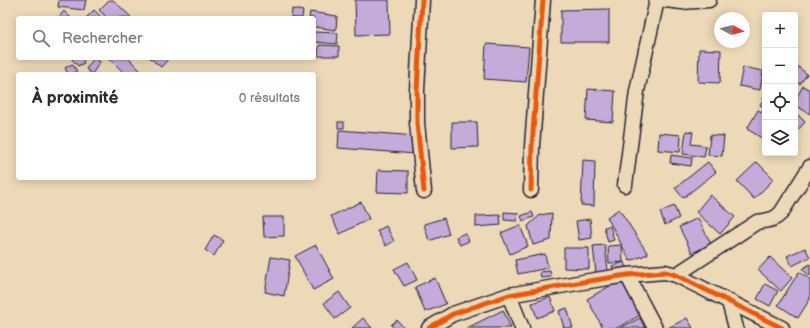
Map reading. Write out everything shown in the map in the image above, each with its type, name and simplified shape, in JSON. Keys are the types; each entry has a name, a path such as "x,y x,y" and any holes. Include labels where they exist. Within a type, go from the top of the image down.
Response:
{"street":[{"path":"422,0 417,124 424,191"},
{"path":"531,190 532,146 543,0"},
{"path":"625,185 637,91 657,0"},
{"path":"665,0 682,2 709,0"},
{"path":"676,275 757,222 776,218 781,213 810,167"},
{"path":"429,328 453,314 509,295 627,275 665,272 676,275 782,328"},
{"path":"627,275 655,328"},
{"path":"509,295 522,328"},
{"path":"729,302 736,328"}],"building":[{"path":"59,0 86,0 84,10 58,7"},
{"path":"109,0 113,0 130,16 105,16 99,10"},
{"path":"355,0 389,0 390,34 356,35"},
{"path":"292,9 303,11 302,16 291,16"},
{"path":"609,9 609,42 561,42 561,10"},
{"path":"94,10 100,16 88,16"},
{"path":"64,11 69,16 60,16"},
{"path":"310,12 337,16 336,30 316,27 316,16 309,16"},
{"path":"316,32 338,33 337,44 316,42"},
{"path":"486,44 529,47 526,82 484,79"},
{"path":"319,45 339,46 339,56 318,56"},
{"path":"699,49 721,50 720,83 698,82"},
{"path":"73,60 83,60 84,63 78,66"},
{"path":"93,60 100,62 93,72 90,72 86,69"},
{"path":"111,60 130,60 142,72 123,72"},
{"path":"152,60 167,60 161,67"},
{"path":"72,64 77,71 67,72 65,68"},
{"path":"743,67 762,71 760,90 739,86"},
{"path":"798,67 807,74 800,84 798,83"},
{"path":"803,86 810,90 810,114 798,107 798,95"},
{"path":"588,89 615,91 613,122 586,120"},
{"path":"758,110 762,112 762,138 747,129"},
{"path":"798,115 805,122 798,130"},
{"path":"338,122 344,122 344,128 338,128"},
{"path":"452,122 477,122 478,147 452,148"},
{"path":"339,130 416,136 415,154 338,148"},
{"path":"686,131 693,132 691,144 706,146 704,157 683,154"},
{"path":"659,133 681,135 680,152 658,150"},
{"path":"710,135 724,136 722,156 708,155"},
{"path":"671,155 692,158 691,166 670,163"},
{"path":"583,160 595,161 594,206 581,205"},
{"path":"708,162 716,172 683,198 675,188"},
{"path":"757,162 774,179 754,199 737,181"},
{"path":"378,170 408,171 408,193 377,192"},
{"path":"710,195 735,217 720,234 696,212"},
{"path":"361,202 369,219 340,234 331,216"},
{"path":"674,206 679,218 665,225 660,212"},
{"path":"619,209 648,254 630,261 607,217"},
{"path":"504,212 518,213 517,221 504,220"},
{"path":"532,212 534,217 523,221 521,216"},
{"path":"552,213 551,240 533,245 528,226 540,215"},
{"path":"500,215 501,225 476,227 476,216"},
{"path":"263,217 284,217 284,236 264,237"},
{"path":"444,218 449,234 429,241 424,224"},
{"path":"698,218 711,244 692,253 679,227"},
{"path":"590,219 592,238 579,240 576,221"},
{"path":"520,225 528,246 510,254 501,233"},
{"path":"386,226 394,241 386,246 377,231"},
{"path":"610,226 614,240 608,242 604,227"},
{"path":"465,233 469,241 460,245 456,237"},
{"path":"214,235 223,240 214,256 205,250"},
{"path":"316,245 334,279 313,290 295,256"},
{"path":"605,245 608,271 596,273 593,246"},
{"path":"622,245 623,262 609,263 608,246"},
{"path":"564,248 589,248 589,269 564,268"},
{"path":"805,248 810,257 792,266 787,256"},
{"path":"545,254 548,268 518,274 515,260"},
{"path":"271,257 290,260 284,296 265,292"},
{"path":"770,257 792,278 781,291 758,270"},
{"path":"408,262 417,280 404,286 394,269"},
{"path":"624,262 626,269 614,273 612,266"},
{"path":"810,264 810,276 802,269"},
{"path":"550,271 551,277 541,278 540,272"},
{"path":"799,272 810,279 810,299 798,318 778,305"},
{"path":"435,278 446,304 425,312 415,287"},
{"path":"622,279 642,314 617,328 603,328 587,299"},
{"path":"765,284 778,291 770,306 757,299"},
{"path":"339,292 350,308 335,319 324,303"},
{"path":"550,297 555,311 537,318 532,303"},
{"path":"567,308 573,328 564,328 559,311"},
{"path":"503,310 511,328 467,328"},
{"path":"363,318 372,328 352,328"},
{"path":"640,318 645,328 620,328"},
{"path":"687,318 693,328 668,328"},
{"path":"397,320 404,328 394,328 391,325"}],"cycle path":[{"path":"422,0 417,90 417,123 424,191"},
{"path":"531,190 532,146 543,0"},
{"path":"429,328 453,314 509,295 627,275 665,272 676,275 782,328"}]}
